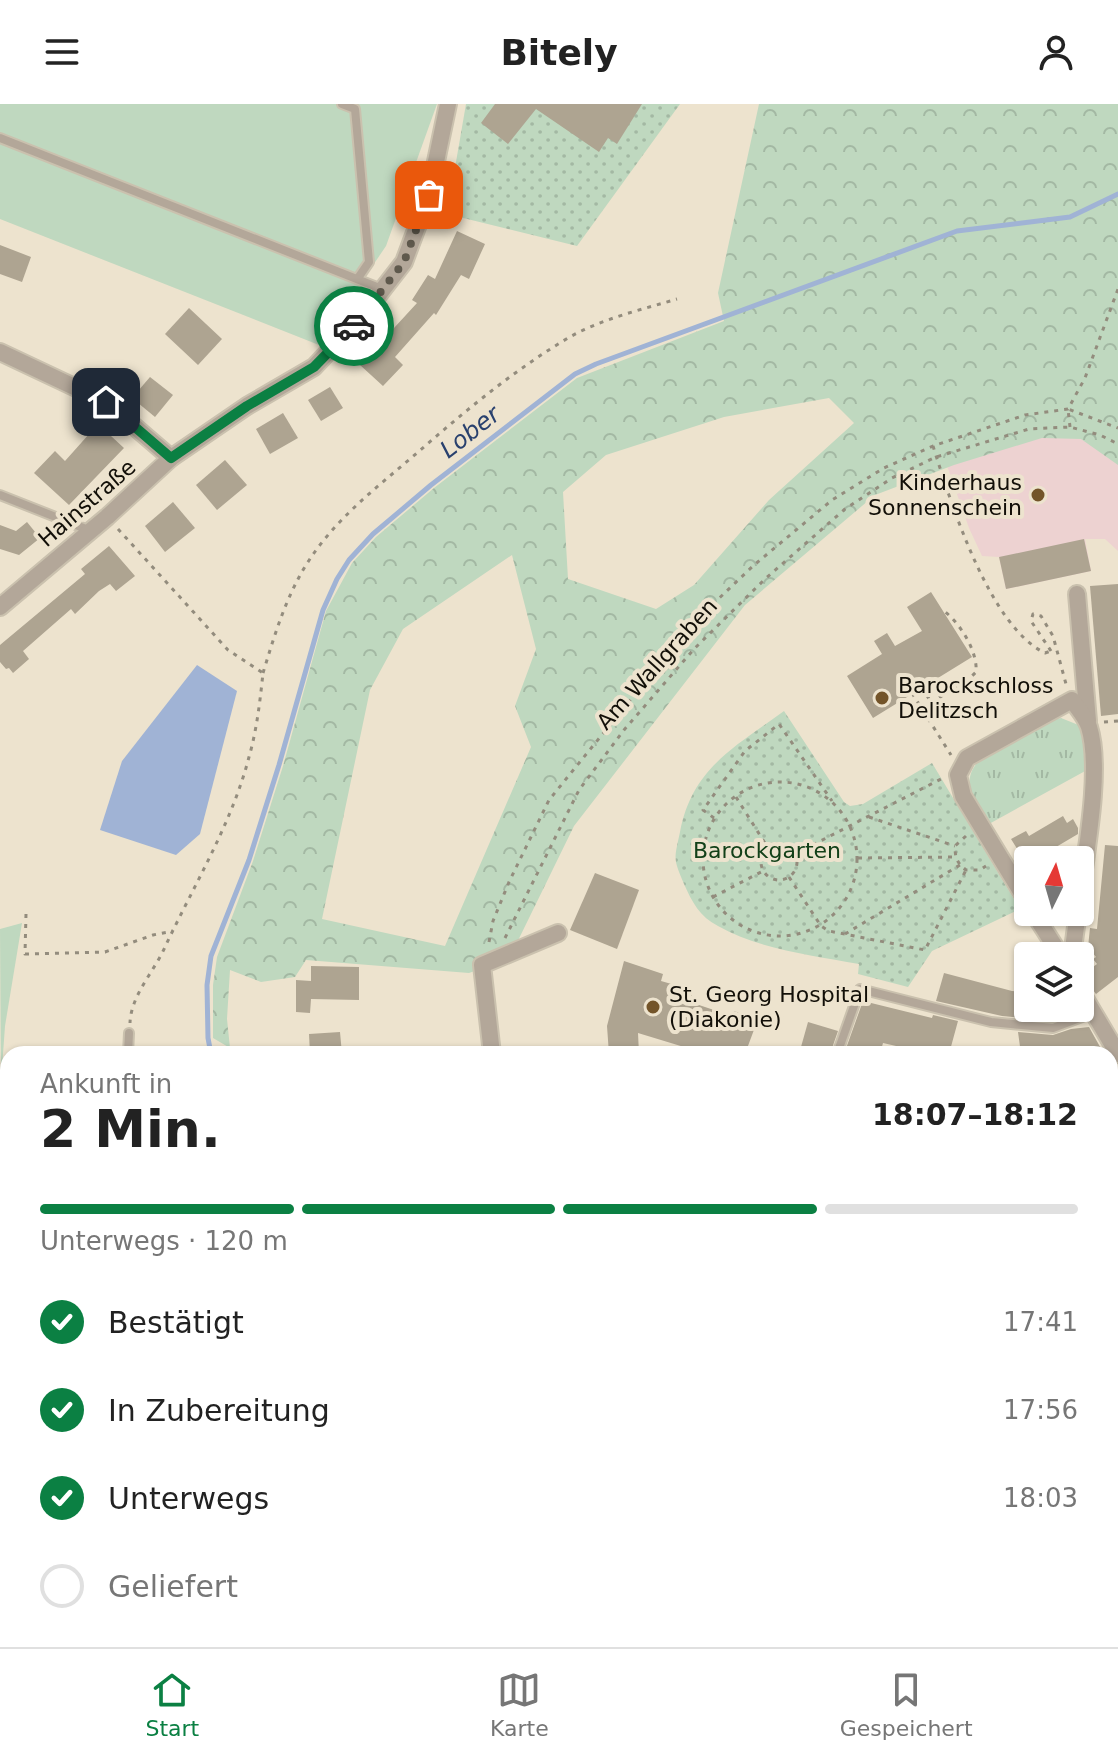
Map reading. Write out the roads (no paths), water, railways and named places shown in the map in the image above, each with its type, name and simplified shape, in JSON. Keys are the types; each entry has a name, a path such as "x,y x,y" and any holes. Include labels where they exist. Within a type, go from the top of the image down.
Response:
{"street":[{"name":"Hainstraße","path":"0,607 91,531 171,458 247,406 314,367 362,316 404,262 429,195 448,104"},
{"path":"0,352 106,402 171,458"},
{"path":"1077,594 1092,740 1092,788 1086,846"},
{"path":"1014,880 963,796 958,775 967,758 1072,700 1088,723"},
{"path":"491,1046 482,965 558,933"},
{"path":"1094,1015 1113,1046"}],"lane":[{"path":"342,104 355,109 369,262 358,278"},
{"path":"0,138 383,289"},
{"path":"0,495 91,531"},
{"path":"840,1046 860,989 991,1022 1053,1028 1069,1022"},
{"path":"128,1046 129,1033"}],"water":[{"path":"197,665 237,691 200,834 176,855 100,830 122,761"}],"waterway":[{"name":"Lober","path":"210,1046 207,985 211,956 249,860 323,610 349,560 373,534 575,374 596,364 957,231 1070,217 1118,194"}],"place":[{"name":"Kinderhaus Sonnenschein","path":"1038,495"},
{"name":"Barockschloss Delitzsch","path":"882,698"},
{"name":"St. Georg Hospital (Diakonie)","path":"653,1007"}],"park label":[{"name":"Barockgarten","path":"767,850"}]}
